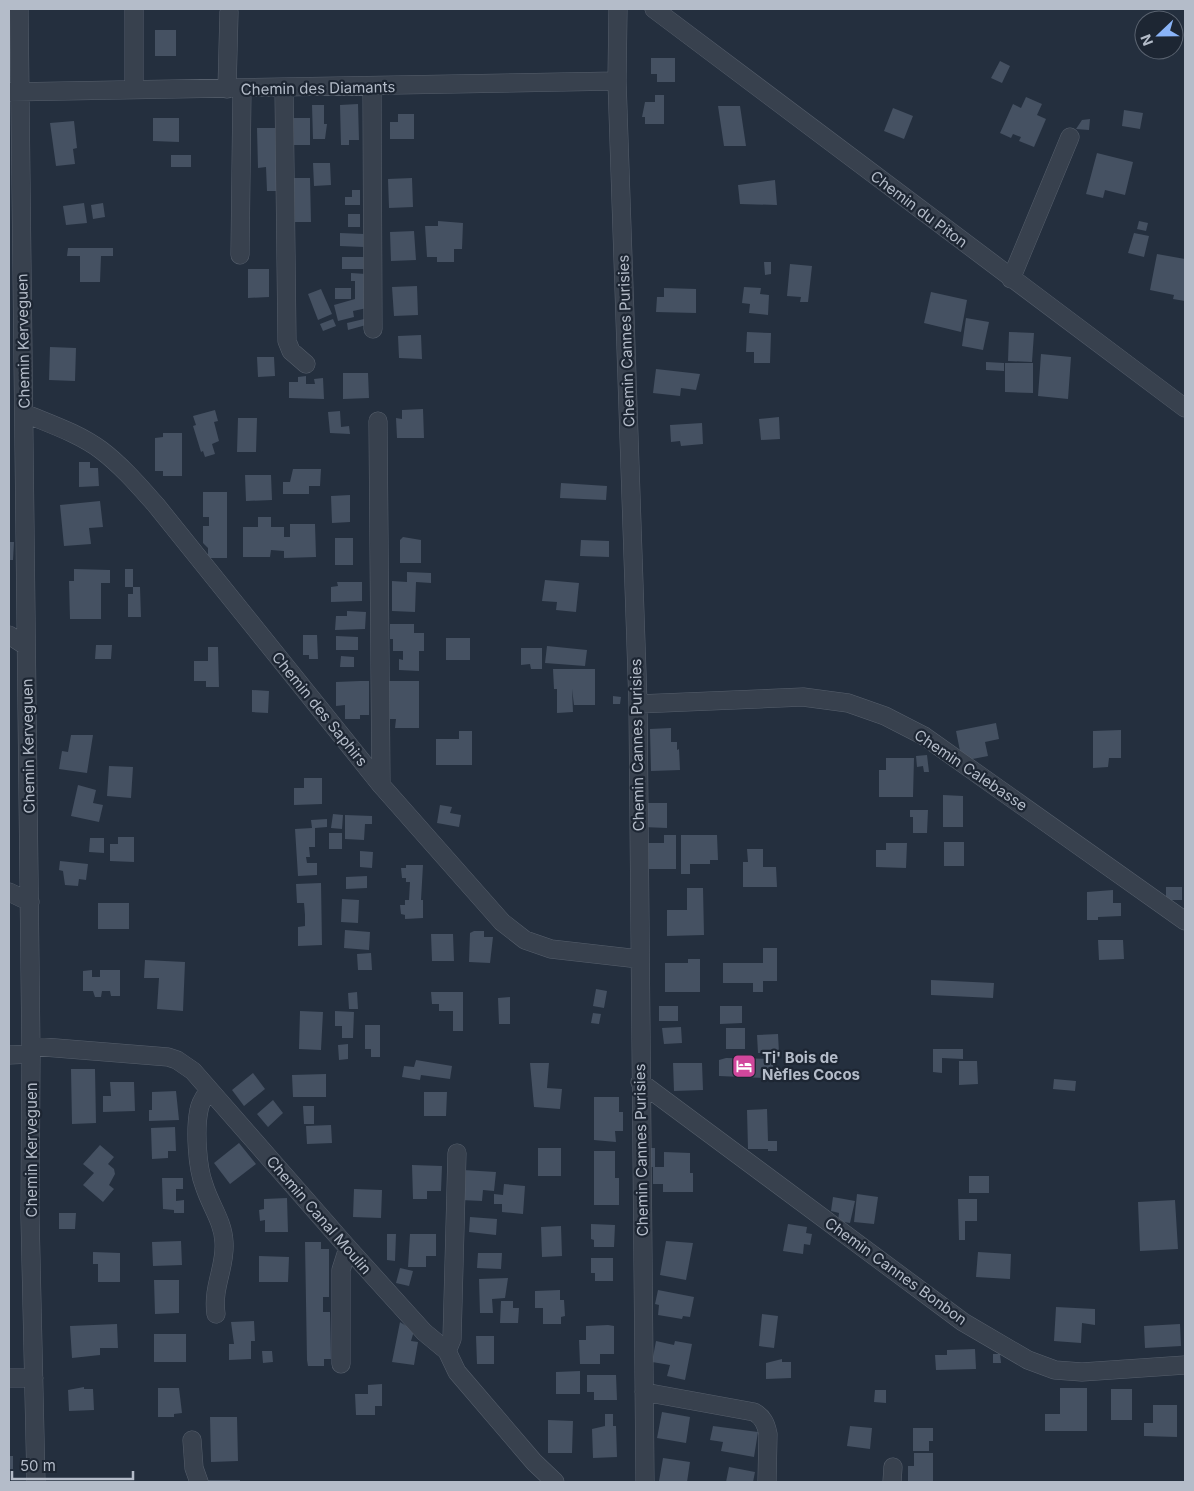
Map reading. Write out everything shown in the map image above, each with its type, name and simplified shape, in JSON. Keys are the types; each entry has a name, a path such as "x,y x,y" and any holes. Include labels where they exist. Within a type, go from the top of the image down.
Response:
{"street":[{"name":"Chemin Kerveguen","path":"19,9 14,92 16,331 24,413 30,902 30,1216 36,1482"},
{"path":"134,9 134,90"},
{"name":"Chemin Cannes Purisies","path":"618,9 617,81 638,704 645,1482"},
{"name":"Chemin du Piton","path":"654,9 1185,408"},
{"path":"229,12 234,89 240,255"},
{"name":"Chemin des Diamants","path":"14,92 372,87 617,81"},
{"path":"372,87 373,329"},
{"path":"284,88 287,342 291,351 306,364"},
{"path":"1011,279 1070,136"},
{"name":"Chemin des Saphirs","path":"24,413 81,437 101,450 130,476 156,505 381,785 502,922 525,940 551,949 639,958"},
{"path":"378,421 381,785"},
{"path":"9,635 26,646"},
{"name":"Chemin Calebasse","path":"638,704 803,698 848,703 885,716 924,736 1185,921"},
{"path":"9,892 30,902"},
{"name":"Chemin Canal Moulin","path":"9,1054 31,1050 168,1058 176,1060 193,1071 348,1248 424,1332 447,1352 457,1372 534,1462 555,1482"},
{"name":"Chemin Cannes Bonbon","path":"640,1082 963,1322 1028,1360 1055,1370 1082,1372 1185,1365"},
{"path":"209,1090 199,1108 198,1117 200,1170 219,1221 224,1244 214,1294 216,1314"},
{"path":"447,1352 452,1338 456,1153"},
{"path":"342,1364 341,1270 348,1248"},
{"path":"9,1378 34,1378"},
{"path":"644,1392 754,1412 760,1415 767,1426 768,1434 767,1482"},
{"path":"192,1440 194,1468 199,1482"}],"building":[{"path":"155,30 176,30 176,56 155,56"},
{"path":"651,58 675,58 675,82 657,82 657,74 651,74"},
{"path":"1000,61 1010,66 1002,83 991,78"},
{"path":"655,95 664,95 664,124 645,124 645,117 642,117 645,102 655,102"},
{"path":"1026,97 1042,104 1037,115 1046,119 1034,147 1019,141 1021,137 1013,134 1011,138 1000,133 1013,104 1021,108"},
{"path":"358,104 359,140 349,140 349,145 341,145 340,105"},
{"path":"312,105 324,105 324,124 327,124 325,139 313,139"},
{"path":"718,106 740,106 746,146 724,146"},
{"path":"893,108 913,116 904,139 884,131"},
{"path":"1124,110 1143,113 1140,129 1122,126"},
{"path":"398,114 414,114 414,139 390,139 390,122 398,122"},
{"path":"153,118 179,118 179,142 153,141"},
{"path":"291,118 310,118 310,145 291,145"},
{"path":"1090,119 1089,130 1076,129 1082,120"},
{"path":"74,121 77,148 73,149 75,164 56,166 50,123"},
{"path":"257,128 280,128 281,191 267,191 266,167 258,168"},
{"path":"1097,153 1133,162 1125,195 1105,190 1103,198 1086,194"},
{"path":"171,155 191,155 191,167 171,167"},
{"path":"313,163 330,163 331,185 314,186"},
{"path":"292,178 310,178 311,222 293,222"},
{"path":"412,178 413,207 389,208 388,179"},
{"path":"775,180 777,205 740,204 738,185"},
{"path":"352,190 360,190 360,205 345,205 345,197 352,197"},
{"path":"84,203 87,223 66,225 63,206"},
{"path":"103,203 105,217 93,219 91,205"},
{"path":"348,214 360,214 360,227 348,227"},
{"path":"438,221 463,223 462,249 454,249 454,262 437,262 437,257 427,257 425,226 438,226"},
{"path":"1139,221 1148,223 1146,231 1137,229"},
{"path":"414,231 416,260 391,261 390,232"},
{"path":"340,233 364,234 364,247 340,246"},
{"path":"1134,233 1149,236 1144,257 1128,253"},
{"path":"68,248 113,248 113,256 101,256 100,282 80,282 80,256 67,256"},
{"path":"1157,254 1185,259 1185,301 1173,299 1174,295 1150,290"},
{"path":"342,257 364,257 364,269 342,269"},
{"path":"764,262 771,262 771,274 765,275"},
{"path":"790,264 812,266 808,302 800,302 801,297 787,296"},
{"path":"248,269 269,269 269,297 248,298"},
{"path":"351,273 366,274 367,308 353,311 354,317 338,321 334,305 355,299 355,281 351,281"},
{"path":"417,286 418,315 394,316 392,287"},
{"path":"744,287 761,288 760,294 769,295 768,315 749,313 750,304 742,303"},
{"path":"335,288 351,288 351,299 335,299"},
{"path":"664,288 696,289 696,313 656,312 657,297 664,297"},
{"path":"321,289 332,314 318,320 308,294"},
{"path":"931,292 967,300 961,332 924,323"},
{"path":"966,318 989,322 983,350 962,346"},
{"path":"333,319 336,326 323,331 320,324"},
{"path":"364,319 366,325 348,330 347,323"},
{"path":"747,332 771,333 770,363 754,363 754,352 746,352"},
{"path":"1009,332 1034,333 1032,362 1008,361"},
{"path":"421,335 422,359 399,358 398,336"},
{"path":"50,347 76,348 75,381 49,380"},
{"path":"1041,354 1071,357 1068,399 1038,396"},
{"path":"257,357 274,357 275,376 258,377"},
{"path":"986,362 1004,363 1004,371 986,370"},
{"path":"1005,363 1033,363 1033,393 1005,392"},
{"path":"656,369 700,374 696,390 681,388 680,396 653,393"},
{"path":"343,373 368,373 369,398 343,399"},
{"path":"306,376 306,384 315,384 314,379 323,378 324,399 289,398 289,382 298,382 298,377"},
{"path":"423,409 424,438 397,438 396,418 402,419 402,410"},
{"path":"215,410 218,421 214,422 219,441 212,444 215,454 205,457 203,451 201,452 193,426 196,425 193,416"},
{"path":"340,411 341,427 349,426 350,434 330,433 328,412"},
{"path":"779,417 780,439 761,440 759,419"},
{"path":"238,418 257,418 256,452 237,452"},
{"path":"702,423 703,444 681,446 680,441 671,442 670,425"},
{"path":"163,433 182,433 182,476 163,476 163,471 155,471 155,438 163,437"},
{"path":"79,462 90,462 90,468 98,468 99,486 79,487"},
{"path":"293,469 321,469 320,486 309,486 309,494 283,494 283,482 290,482"},
{"path":"245,475 271,475 272,500 246,501"},
{"path":"561,483 607,486 606,500 560,498"},
{"path":"203,492 227,492 227,558 208,558 208,548 203,543 203,526 209,526 209,517 203,517"},
{"path":"350,495 350,522 332,523 331,496"},
{"path":"100,501 103,527 89,528 91,544 64,546 60,505"},
{"path":"258,517 271,517 271,527 284,527 284,537 290,537 290,524 315,524 316,557 284,558 284,551 271,550 270,557 243,557 243,527 258,527"},
{"path":"403,537 421,540 421,563 400,563 400,540"},
{"path":"335,538 353,538 353,565 335,565"},
{"path":"581,540 609,541 609,557 580,556"},
{"path":"9,542 14,542 13,560 9,560"},
{"path":"74,569 110,570 110,583 101,583 101,619 70,619 69,581 74,581"},
{"path":"125,569 133,569 133,587 125,587"},
{"path":"407,572 431,573 431,583 416,582 415,612 392,611 392,581 407,582"},
{"path":"545,580 579,583 576,612 556,610 557,602 542,601"},
{"path":"337,582 362,582 362,601 331,602 331,587 338,586"},
{"path":"133,587 140,587 141,617 128,617 128,594 133,594"},
{"path":"347,611 366,612 365,629 335,630 336,616 347,616"},
{"path":"390,624 414,624 414,633 424,633 424,651 419,651 419,671 399,670 399,659 403,660 403,651 393,651 393,639 390,639"},
{"path":"303,635 317,635 318,659 309,659 309,655 303,655"},
{"path":"336,636 358,637 358,650 336,650"},
{"path":"446,638 470,638 470,660 446,660"},
{"path":"96,645 112,645 111,659 95,659"},
{"path":"547,646 587,650 585,666 545,663"},
{"path":"208,647 218,647 219,687 206,687 206,681 194,681 194,661 208,661"},
{"path":"521,648 542,648 542,669 531,669 530,664 521,665"},
{"path":"341,656 354,657 354,667 340,667"},
{"path":"553,669 595,669 595,705 574,705 572,689 573,712 557,713 557,689 554,689"},
{"path":"369,681 369,715 360,715 360,719 345,719 345,705 336,706 336,682"},
{"path":"389,681 419,681 419,728 395,728 396,719 389,719"},
{"path":"252,690 269,691 268,713 252,712"},
{"path":"613,696 621,697 620,704 613,704"},
{"path":"996,723 999,739 985,742 988,756 962,761 956,731"},
{"path":"671,728 671,742 677,742 677,750 679,749 680,770 651,771 650,729"},
{"path":"1121,730 1121,758 1109,758 1108,767 1093,768 1093,731"},
{"path":"459,731 472,731 472,765 436,765 436,739 459,739"},
{"path":"71,735 93,735 87,773 59,769 62,751 68,752"},
{"path":"927,755 929,772 924,772 923,766 917,767 916,756"},
{"path":"886,758 914,758 913,797 879,797 879,770 886,770"},
{"path":"109,766 133,767 131,798 107,796"},
{"path":"304,778 322,778 322,804 294,805 294,788 304,788"},
{"path":"78,785 96,790 93,803 103,805 99,822 71,816"},
{"path":"943,795 963,796 963,827 943,827"},
{"path":"643,803 667,803 667,828 643,827"},
{"path":"440,805 452,807 450,813 461,815 459,827 437,823"},
{"path":"910,810 928,810 927,833 913,833 913,817 910,817"},
{"path":"333,814 343,815 342,829 331,828"},
{"path":"345,815 372,816 372,824 365,824 364,840 345,839"},
{"path":"327,819 327,827 315,828 315,847 309,847 310,857 306,857 307,863 317,863 317,875 298,876 295,829 312,828 311,820"},
{"path":"329,833 342,833 342,849 329,849"},
{"path":"664,835 676,835 676,869 639,869 639,843 664,843"},
{"path":"681,835 717,835 718,860 710,860 710,864 690,864 690,874 681,874"},
{"path":"118,837 134,837 134,862 110,861 110,844 118,844"},
{"path":"90,838 104,838 104,853 89,852"},
{"path":"944,842 964,842 964,866 944,866"},
{"path":"886,843 907,843 906,868 876,867 876,850 886,850"},
{"path":"747,849 763,849 763,867 776,867 777,887 743,887 743,862 748,862"},
{"path":"360,851 373,852 372,868 360,867"},
{"path":"60,861 88,864 86,880 79,879 78,886 65,885 63,871 59,870"},
{"path":"406,865 423,865 421,900 423,900 423,918 405,919 405,915 401,914 400,905 405,905 405,900 409,900 410,882 406,882 406,878 402,878 401,868 406,868"},
{"path":"367,876 367,888 346,889 346,877"},
{"path":"321,883 322,945 298,946 298,927 305,926 305,915 304,903 297,903 296,884"},
{"path":"1166,887 1182,887 1182,900 1166,900"},
{"path":"687,888 703,888 704,935 667,936 667,910 687,910"},
{"path":"1113,890 1113,903 1121,903 1121,916 1098,917 1098,920 1087,920 1087,892"},
{"path":"342,899 359,900 358,923 341,922"},
{"path":"98,903 129,903 129,929 98,929"},
{"path":"345,930 370,932 369,950 344,948"},
{"path":"484,931 484,937 493,937 490,963 469,962 470,933"},
{"path":"431,934 453,934 454,961 432,961"},
{"path":"1098,940 1123,940 1124,959 1099,960"},
{"path":"763,948 777,948 777,981 763,981 763,992 753,992 753,983 723,983 723,963 763,963"},
{"path":"371,953 372,970 358,970 357,954"},
{"path":"688,959 700,959 700,992 665,992 665,963 688,963"},
{"path":"145,960 185,962 183,1011 157,1009 159,978 144,978"},
{"path":"92,970 92,977 100,977 100,970 120,970 120,996 111,996 110,991 102,991 101,997 95,997 93,991 83,991 83,971"},
{"path":"931,980 994,983 993,998 931,995"},
{"path":"596,989 607,991 604,1008 593,1006"},
{"path":"357,992 358,1009 349,1009 348,993"},
{"path":"431,992 463,992 463,1031 453,1031 453,1011 439,1011 439,1004 432,1004"},
{"path":"510,997 510,1024 499,1024 498,998"},
{"path":"659,1006 678,1006 678,1021 659,1021"},
{"path":"720,1006 742,1006 742,1023 720,1024"},
{"path":"300,1011 323,1012 321,1050 299,1049"},
{"path":"335,1011 354,1012 353,1038 342,1038 342,1026 335,1026"},
{"path":"593,1013 601,1014 599,1024 591,1023"},
{"path":"365,1025 380,1025 380,1057 371,1057 371,1049 365,1049"},
{"path":"681,1027 682,1043 664,1044 662,1028"},
{"path":"726,1028 745,1028 745,1049 726,1049"},
{"path":"778,1034 779,1053 758,1053 757,1035"},
{"path":"348,1044 348,1059 339,1060 338,1045"},
{"path":"933,1049 963,1049 963,1059 942,1058 942,1073 933,1072"},
{"path":"726,1058 773,1059 773,1075 766,1075 766,1078 719,1076 719,1060"},
{"path":"416,1060 452,1066 450,1079 421,1075 420,1080 402,1077 404,1066 414,1067"},
{"path":"959,1061 977,1061 978,1084 959,1085"},
{"path":"530,1063 549,1063 547,1088 562,1089 560,1109 534,1107"},
{"path":"673,1063 702,1063 703,1090 674,1091"},
{"path":"71,1069 95,1069 96,1123 72,1124"},
{"path":"253,1073 265,1089 244,1106 232,1090"},
{"path":"326,1074 326,1097 293,1097 292,1075"},
{"path":"1054,1079 1076,1081 1075,1091 1053,1089"},
{"path":"110,1082 134,1082 135,1111 103,1112 103,1096 111,1096"},
{"path":"176,1091 179,1120 149,1121 149,1110 152,1110 152,1092"},
{"path":"424,1092 447,1092 446,1116 424,1116"},
{"path":"594,1097 619,1097 619,1112 623,1112 623,1131 615,1131 616,1142 594,1140"},
{"path":"273,1100 283,1113 268,1127 257,1114"},
{"path":"303,1106 314,1106 314,1124 304,1124"},
{"path":"767,1109 768,1141 777,1141 777,1151 748,1149 747,1110"},
{"path":"331,1125 332,1143 307,1144 306,1126"},
{"path":"175,1127 176,1151 168,1151 168,1158 152,1159 151,1128"},
{"path":"239,1143 256,1164 230,1184 214,1163"},
{"path":"100,1145 114,1157 108,1164 114,1169 115,1174 109,1185 114,1189 103,1202 83,1185 94,1173 83,1164"},
{"path":"538,1148 561,1148 561,1176 538,1176"},
{"path":"643,1148 655,1148 655,1167 664,1167 664,1152 690,1153 690,1173 693,1173 693,1192 663,1192 663,1184 653,1184 653,1167 643,1167"},
{"path":"594,1151 615,1151 615,1178 619,1178 619,1205 594,1205"},
{"path":"412,1165 442,1166 441,1191 427,1191 427,1199 413,1199"},
{"path":"463,1170 496,1172 494,1191 483,1190 482,1201 461,1200"},
{"path":"969,1176 989,1176 989,1193 969,1193"},
{"path":"162,1178 183,1178 183,1189 176,1189 176,1201 184,1200 184,1213 174,1213 174,1210 163,1209"},
{"path":"504,1184 525,1186 523,1214 502,1212 502,1204 494,1204 494,1194 503,1195"},
{"path":"354,1189 382,1190 381,1218 353,1217"},
{"path":"857,1194 878,1197 874,1224 854,1222"},
{"path":"833,1197 855,1201 850,1223 838,1221 839,1213 831,1211"},
{"path":"287,1198 288,1232 265,1232 265,1220 260,1221 259,1210 264,1209 264,1199"},
{"path":"958,1199 977,1199 977,1221 965,1221 965,1240 959,1240"},
{"path":"1175,1200 1178,1249 1140,1251 1138,1202"},
{"path":"59,1213 76,1213 75,1229 59,1229"},
{"path":"470,1217 497,1219 496,1235 469,1232"},
{"path":"591,1224 615,1225 614,1247 594,1247 594,1240 591,1239"},
{"path":"788,1224 807,1227 806,1233 812,1234 810,1245 804,1244 803,1254 783,1251"},
{"path":"561,1226 562,1256 542,1257 541,1227"},
{"path":"387,1234 396,1234 395,1261 387,1260"},
{"path":"410,1234 436,1234 436,1256 426,1256 426,1267 408,1267"},
{"path":"181,1241 182,1265 153,1266 152,1242"},
{"path":"666,1241 693,1243 686,1280 660,1275"},
{"path":"305,1242 321,1242 321,1249 329,1249 329,1297 323,1297 323,1312 330,1312 331,1359 324,1359 324,1366 308,1366 307,1360"},
{"path":"93,1252 120,1253 120,1282 98,1282 98,1264 93,1264"},
{"path":"978,1252 1011,1254 1010,1279 976,1277"},
{"path":"478,1253 502,1253 501,1269 477,1268"},
{"path":"259,1256 289,1257 288,1282 259,1282"},
{"path":"591,1258 613,1258 613,1281 595,1281 595,1273 591,1273"},
{"path":"400,1268 413,1271 409,1286 396,1283"},
{"path":"508,1278 505,1298 492,1299 493,1313 480,1313 479,1279"},
{"path":"154,1280 179,1280 179,1313 155,1314"},
{"path":"560,1290 560,1300 564,1300 565,1316 561,1317 561,1324 543,1324 543,1308 535,1308 535,1291"},
{"path":"658,1290 694,1297 690,1317 683,1316 682,1319 658,1315 659,1305 655,1304"},
{"path":"501,1301 513,1301 513,1308 519,1308 518,1323 500,1323"},
{"path":"1056,1307 1095,1309 1095,1325 1082,1323 1081,1343 1054,1341"},
{"path":"762,1314 778,1316 774,1348 759,1346"},
{"path":"254,1321 255,1341 251,1341 251,1359 229,1360 229,1344 234,1344 231,1322"},
{"path":"400,1322 414,1331 411,1341 418,1342 414,1365 392,1362"},
{"path":"117,1324 118,1348 100,1348 100,1355 72,1358 70,1326"},
{"path":"1180,1324 1181,1346 1145,1348 1144,1326"},
{"path":"586,1326 614,1326 614,1354 600,1354 600,1364 580,1364 579,1340 586,1340"},
{"path":"154,1334 186,1334 186,1362 154,1362"},
{"path":"476,1336 494,1336 494,1364 477,1364"},
{"path":"656,1341 674,1345 675,1341 692,1344 685,1380 667,1376 670,1365 652,1362"},
{"path":"975,1349 976,1369 936,1370 935,1355 947,1355 947,1350"},
{"path":"262,1351 272,1351 273,1362 263,1363"},
{"path":"993,1354 1000,1354 1001,1363 993,1363"},
{"path":"782,1359 782,1362 791,1362 791,1378 766,1379 766,1363"},
{"path":"580,1371 580,1394 556,1394 556,1372"},
{"path":"587,1375 616,1375 617,1400 594,1400 594,1392 587,1392"},
{"path":"382,1384 382,1406 375,1406 375,1415 356,1415 355,1394 368,1394 368,1385"},
{"path":"84,1387 84,1389 93,1389 94,1410 69,1411 68,1390"},
{"path":"158,1388 179,1388 182,1413 174,1414 174,1417 158,1417"},
{"path":"1060,1388 1087,1388 1087,1431 1045,1431 1045,1414 1060,1414"},
{"path":"1111,1389 1132,1389 1132,1420 1111,1420"},
{"path":"875,1390 886,1390 886,1403 874,1402"},
{"path":"1153,1405 1177,1405 1177,1437 1144,1436 1144,1423 1153,1423"},
{"path":"662,1412 690,1417 686,1443 657,1438"},
{"path":"605,1414 613,1414 613,1426 616,1426 617,1457 593,1458 592,1429 605,1426"},
{"path":"210,1417 237,1417 238,1461 211,1462"},
{"path":"548,1420 573,1421 572,1453 548,1453"},
{"path":"713,1426 758,1432 754,1457 721,1451 723,1442 710,1440"},
{"path":"850,1426 872,1428 870,1449 847,1446"},
{"path":"913,1428 933,1428 933,1441 929,1441 929,1451 913,1451"},
{"path":"914,1453 933,1453 933,1482 908,1482 908,1466 914,1466"},
{"path":"9,1456 13,1456 13,1469 9,1469"},
{"path":"663,1458 690,1462 687,1482 659,1481"},
{"path":"729,1467 755,1472 753,1482 726,1482"},
{"path":"205,1480 240,1480 240,1482 205,1482"}],"place":[{"name":"Ti' Bois de Nèfles Cocos","path":"744,1066"}]}
